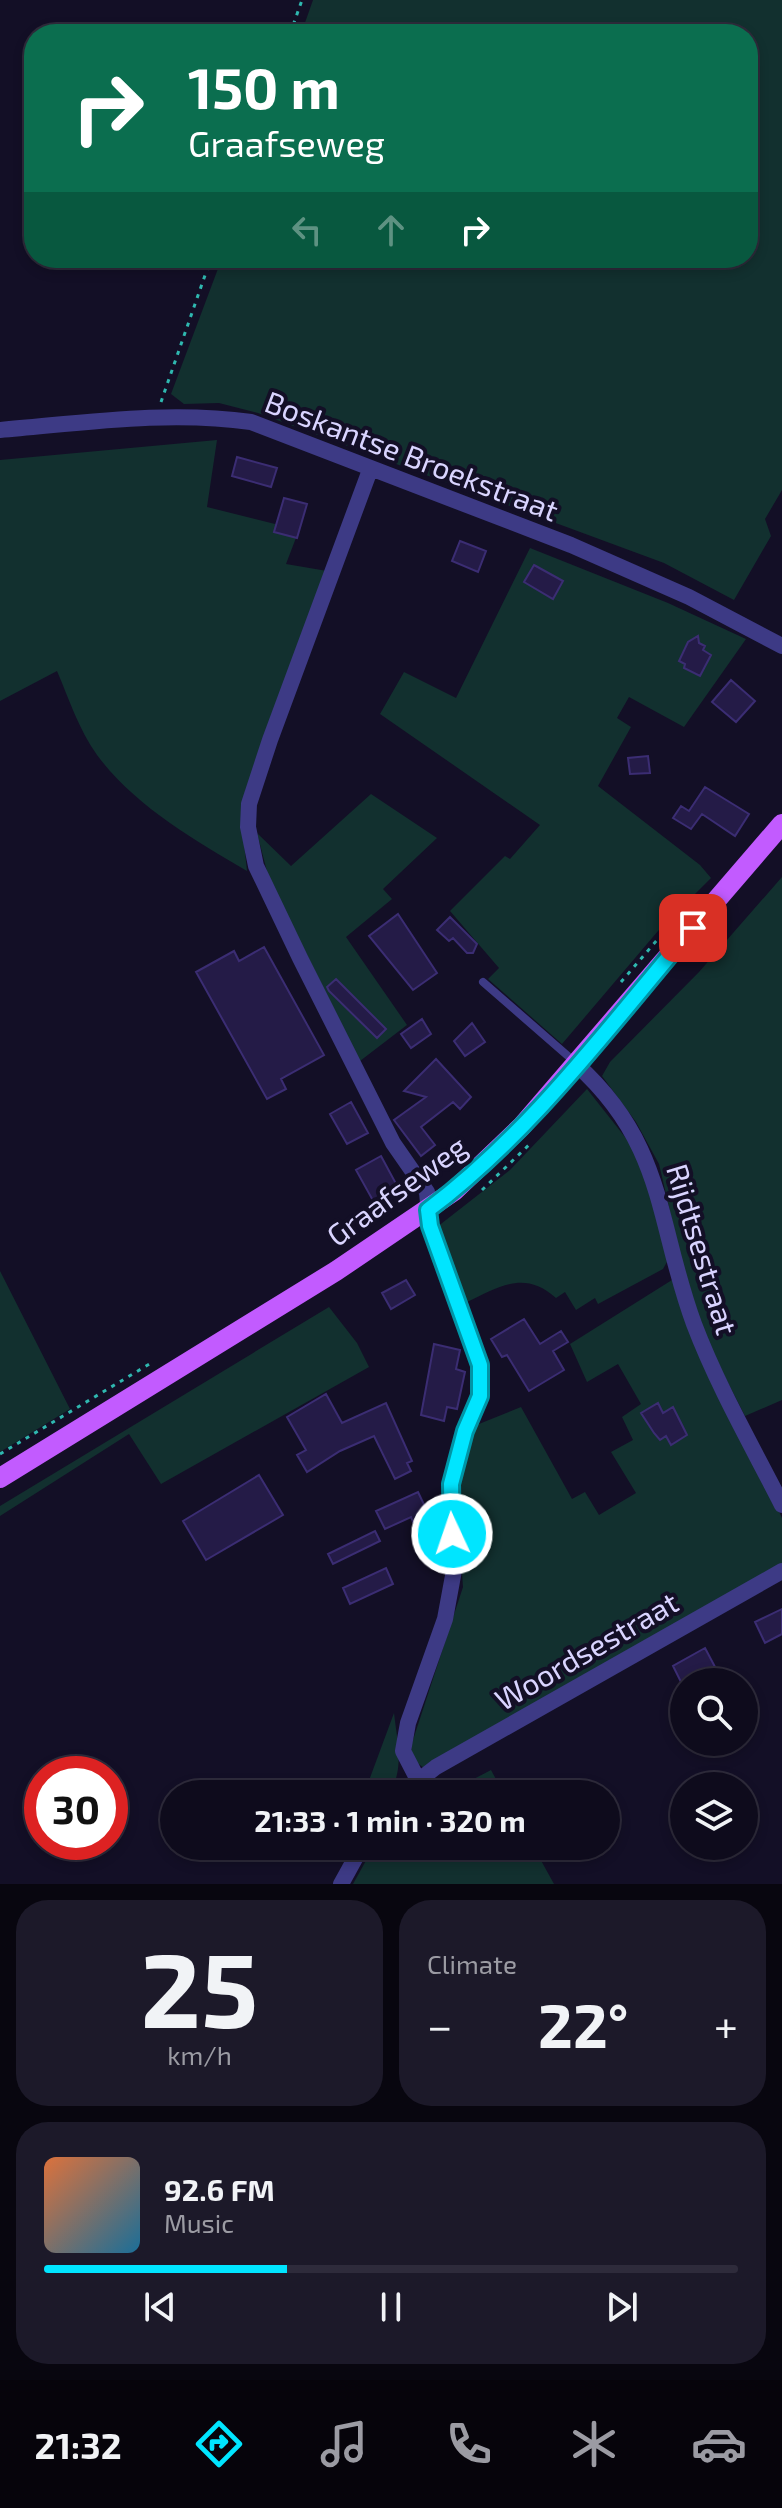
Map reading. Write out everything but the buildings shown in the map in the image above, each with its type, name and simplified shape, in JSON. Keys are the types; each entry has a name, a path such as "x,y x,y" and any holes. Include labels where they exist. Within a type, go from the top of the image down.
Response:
{"main road":[{"name":"Graafseweg","path":"0,1478 428,1210 489,1160 576,1064 782,824"}],"street":[{"name":"Boskantse Broekstraat","path":"0,430 155,417 211,416 251,422 571,545 689,597 782,646"},
{"path":"370,470 270,740 249,804 248,827 256,866 393,1143 427,1192 430,1226 480,1365 480,1396 465,1431 451,1484 455,1565 445,1619 408,1723 403,1751 418,1780"},
{"name":"Rijdtsestraat","path":"576,1064 600,1087 642,1146 659,1194 681,1287 705,1352 782,1505"},
{"name":"Woordsestraat","path":"418,1780 782,1571"},
{"path":"341,1884 354,1860"}],"lane":[{"path":"483,982 576,1064"}],"path":[{"path":"294,24 302,0"},
{"path":"155,417 207,268"}],"green space":[{"path":"313,0 782,0 782,490 765,519 771,536 734,600 664,563 258,413 219,403 184,404 171,394 218,268 758,268 758,24 305,24"},
{"path":"217,440 207,507 299,530 286,564 327,571 241,815 247,871 166,820 112,773 85,735 57,671 0,701 0,460"},
{"path":"530,548 668,603 746,639 684,727 629,697 617,718 631,727 598,786 700,865 711,878 658,931 562,1044 488,979 499,968 450,911 505,856 510,859 540,825 380,714 404,672 456,698"},
{"path":"371,794 437,838 383,889 392,899 346,937 407,1025 360,1061 269,879 257,833 291,866"},
{"path":"782,877 782,1400 745,1416 708,1344 687,1284 659,1164 636,1122 602,1076 610,1062 699,972"},
{"path":"587,1089 640,1156 668,1260 663,1269 598,1304 595,1298 576,1310 565,1292 556,1298 545,1289 523,1283 501,1286 467,1302 437,1227 510,1170"},
{"path":"0,1271 70,1409 0,1452"},
{"path":"672,1280 782,1518 782,1572 424,1768 412,1759 411,1746 463,1587 456,1491 474,1426 521,1407 572,1499 585,1492 599,1515 636,1493 611,1452 633,1440 622,1417 641,1404 618,1364 587,1382 570,1344"},
{"path":"329,1307 357,1343 369,1367 161,1484 129,1434 0,1516 0,1506"},
{"path":"394,1713 399,1755 395,1780 369,1780"},
{"path":"491,1770 496,1780 472,1780"},
{"path":"366,1860 541,1860 554,1884 353,1884"}],"route":[{"path":"452,1534 451,1484 465,1431 480,1396 480,1365 430,1226 428,1210 489,1160 522,1126 693,928"}]}
